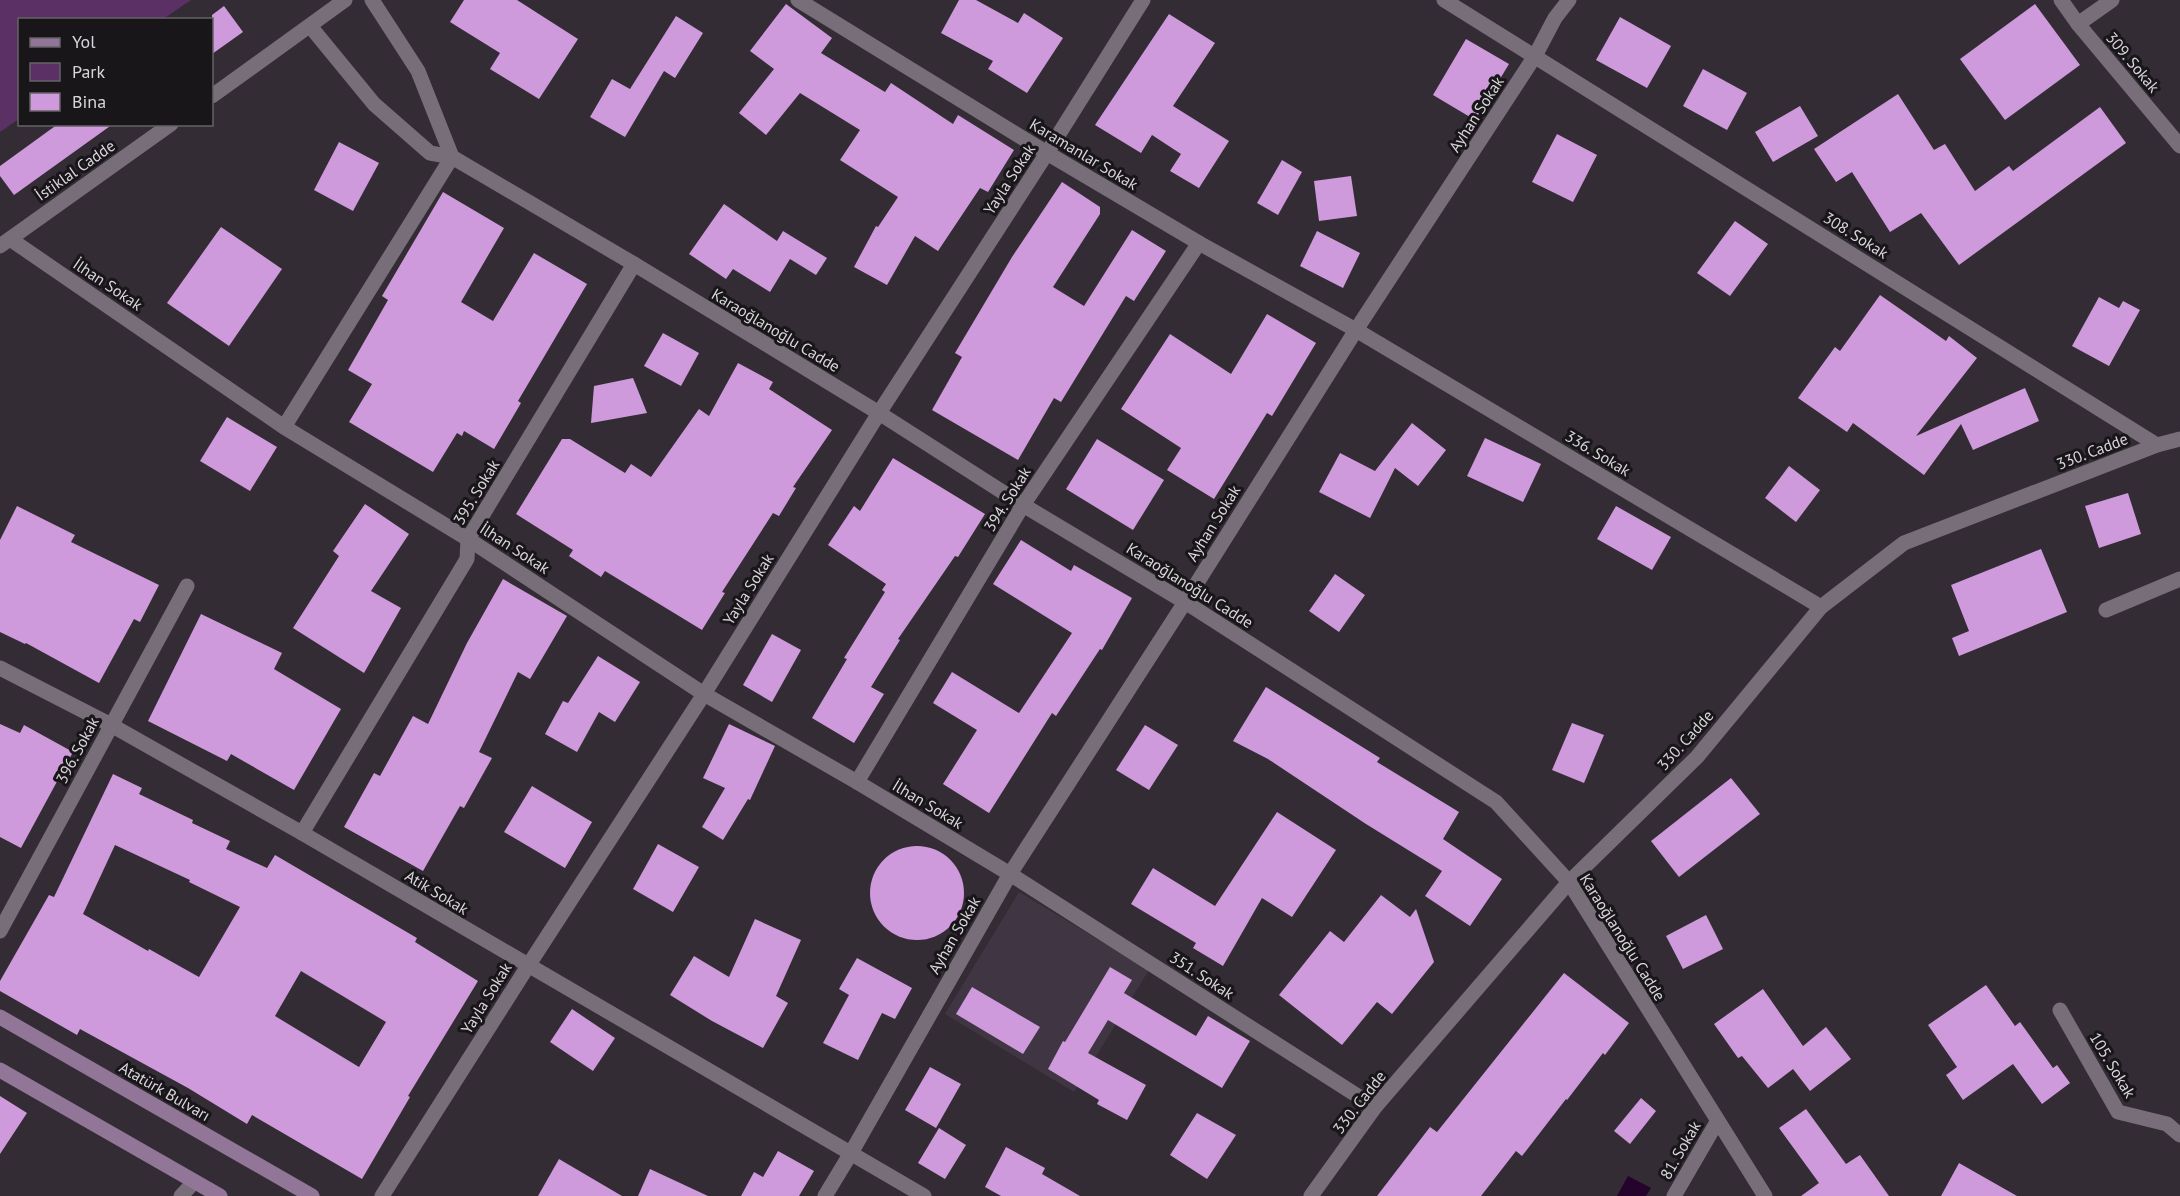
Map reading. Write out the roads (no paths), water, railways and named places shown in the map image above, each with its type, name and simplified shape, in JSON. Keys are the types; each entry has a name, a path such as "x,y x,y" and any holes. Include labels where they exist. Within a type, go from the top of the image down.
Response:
{"main road":[{"name":"Atatürk Bulvarı","path":"0,1017 312,1196"},
{"path":"0,1070 220,1196"}],"street":[{"path":"213,95 345,0"},
{"path":"284,427 452,156 418,71 372,0"},
{"name":"Karamanlar Sokak","path":"798,0 1198,243 1356,330"},
{"name":"Yayla Sokak","path":"382,1196 704,694 879,413 1143,0"},
{"name":"308. Sokak","path":"1444,0 2157,445"},
{"name":"Ayhan Sokak","path":"825,1196 1010,874 1356,330 1535,56 1555,18 1569,0"},
{"name":"309. Sokak","path":"2061,0 2078,24 2180,146"},
{"path":"2078,24 2112,0"},
{"name":"Karaoğlanoğlu Cadde","path":"310,26 374,104 430,153 452,156 879,413 1023,505 1185,602 1496,802 1569,882 1765,1196"},
{"name":"İstiklal Cadde","path":"5,242 168,126"},
{"name":"İlhan Sokak","path":"5,242 284,427 468,539 704,694 1010,874"},
{"name":"394. Sokak","path":"857,782 1023,505 1198,243"},
{"name":"395. Sokak","path":"302,833 468,559 468,539 634,264"},
{"name":"336. Sokak","path":"1356,330 1821,606"},
{"name":"330. Cadde","path":"1311,1196 1375,1107 1569,882 1697,756 1821,606 1904,543 2157,445 2180,439"},
{"path":"2106,610 2180,579"},
{"name":"396. Sokak","path":"0,931 187,586"},
{"name":"Atik Sokak","path":"0,668 111,725 302,833 924,1196"},
{"name":"351. Sokak","path":"1010,874 1375,1107"},
{"name":"105. Sokak","path":"2060,1010 2118,1112 2167,1124 2180,1135"},
{"name":"81. Sokak","path":"1674,1196 1717,1122"},
{"path":"182,1196 194,1182"}]}
